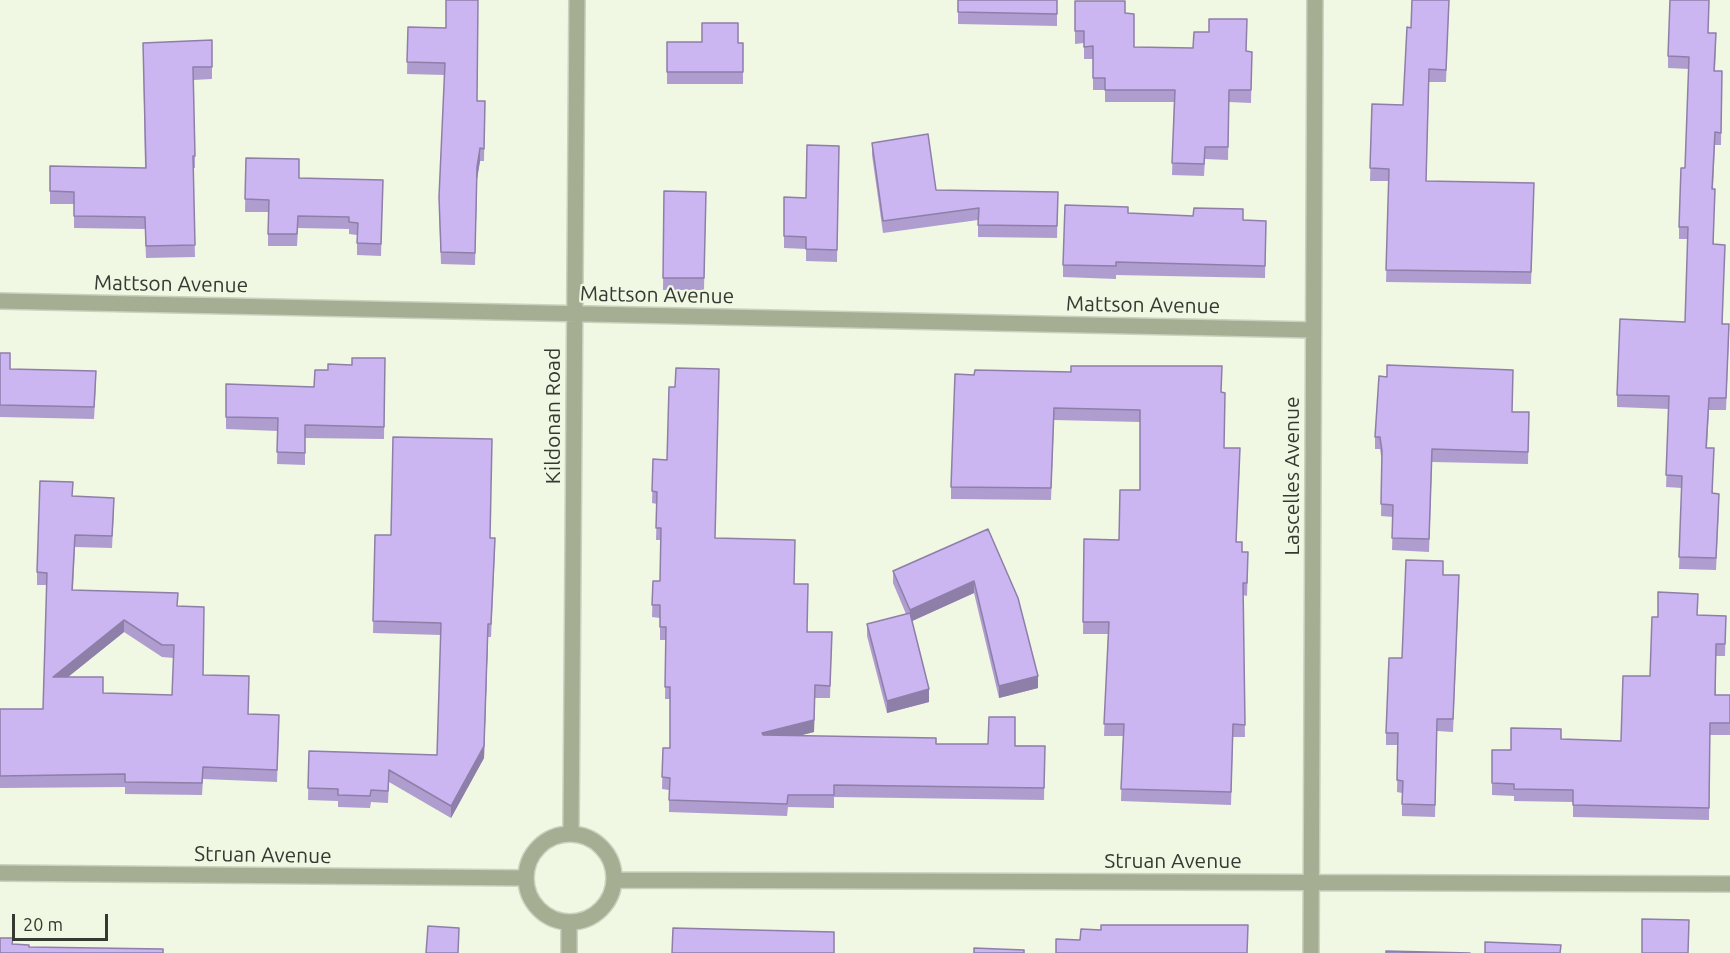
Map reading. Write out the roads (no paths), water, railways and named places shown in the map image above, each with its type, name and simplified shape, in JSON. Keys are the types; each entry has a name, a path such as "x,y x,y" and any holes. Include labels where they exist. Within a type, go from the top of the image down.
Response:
{"street":[{"name":"Kildonan Road","path":"571,832 577,0"},
{"name":"Lascelles Avenue","path":"1311,953 1315,0"},
{"name":"Mattson Avenue","path":"0,301 1313,330"},
{"path":"571,832 592,838 609,854 616,880 608,904 591,919 569,924 544,915 529,897 525,879 533,852 553,836 571,832"},
{"name":"Struan Avenue","path":"0,873 525,879"},
{"name":"Struan Avenue","path":"616,880 1730,884"},
{"path":"569,924 569,953"}]}
